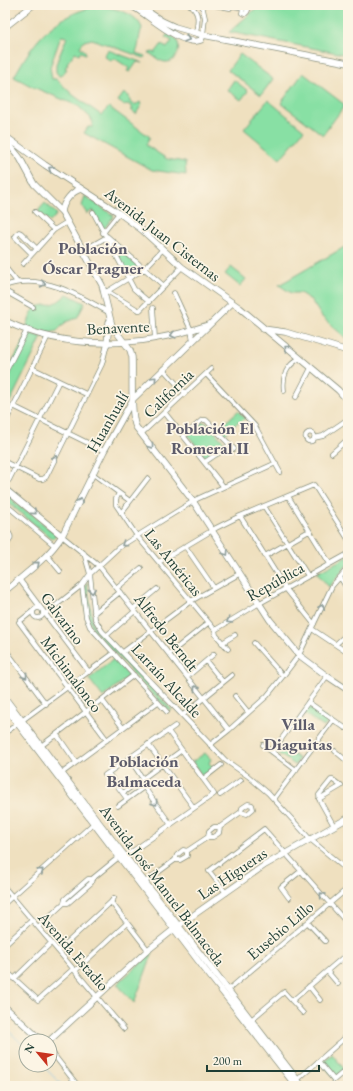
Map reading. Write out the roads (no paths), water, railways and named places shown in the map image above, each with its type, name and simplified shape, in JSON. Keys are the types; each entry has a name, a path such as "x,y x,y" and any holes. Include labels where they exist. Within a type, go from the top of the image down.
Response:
{"main road":[{"path":"5,27 33,5"},
{"path":"130,5 177,36 194,42 202,37"},
{"path":"138,5 176,28 196,33 202,37 348,63"},
{"name":"Avenida Juan Cisternas","path":"5,136 45,165 142,230 182,267 300,358 338,390 348,401"},
{"path":"5,142 20,158 34,184 62,212 106,292 112,326 130,350 132,357 134,423 193,501 258,604 270,620 299,655 326,676 348,690"},
{"path":"55,204 61,204 73,189 73,183"},
{"path":"62,212 63,207 75,191 81,189"},
{"name":"Huanhualí","path":"5,591 47,555 62,536 104,451 133,399 212,322 234,306"},
{"path":"107,344 109,315"},
{"name":"Benavente","path":"5,321 48,336 81,343 107,344 155,339 191,330 212,322"},
{"path":"264,329 285,332 348,351"},
{"path":"118,425 122,421 126,420 134,423"},
{"path":"5,489 62,536"},
{"name":"Avenida José Manuel Balmaceda","path":"5,698 19,722 122,858 228,990 296,1083"},
{"name":"Avenida José Manuel Balmaceda","path":"5,707 41,746 62,773 95,822"},
{"name":"Las Higueras","path":"58,1033 148,950 176,927 265,865 348,818"},
{"name":"Avenida José Manuel Balmaceda","path":"122,858 145,882 206,971 296,1083 302,1086"},
{"path":"206,971 221,989 228,990"},
{"path":"5,1006 34,1033"}],"street":[{"path":"190,5 196,10 198,18 196,33"},
{"path":"202,5 205,18 202,37"},
{"path":"214,5 242,10 227,5"},
{"path":"35,212 54,230"},
{"path":"93,212 134,289 149,302"},
{"path":"103,233 118,213"},
{"path":"23,264 54,230 67,222"},
{"path":"32,254 15,237 18,232 21,233 37,249"},
{"path":"84,250 107,238"},
{"path":"107,238 164,286"},
{"path":"163,249 144,268 106,292 139,311 182,267"},
{"path":"5,267 17,282"},
{"path":"5,286 17,282 38,283 57,287 88,301 109,315"},
{"path":"5,291 33,307"},
{"path":"174,293 191,330 193,340"},
{"path":"153,308 155,339"},
{"path":"5,373 28,330"},
{"path":"5,423 48,336"},
{"path":"5,462 39,479 44,478 104,359 107,344"},
{"path":"284,391 286,370 288,366 300,358"},
{"path":"32,368 86,394"},
{"path":"296,397 311,368"},
{"path":"163,369 185,393"},
{"name":"California","path":"141,434 211,369"},
{"path":"206,374 255,426 280,472"},
{"path":"10,480 59,381"},
{"path":"13,406 104,451"},
{"path":"165,413 223,486"},
{"path":"314,438 323,436 348,419"},
{"path":"184,436 202,420 206,420 234,449"},
{"path":"332,453 348,439"},
{"path":"205,462 230,445"},
{"path":"44,613 37,608 33,615 37,618 42,617 44,613 82,585 90,574 118,548 193,501 276,463"},
{"path":"93,474 130,501"},
{"path":"121,513 148,478"},
{"path":"159,562 240,516 314,485 348,539"},
{"name":"Las Américas","path":"119,493 116,501 121,513 137,536 215,630 216,635 228,649"},
{"path":"288,496 330,564"},
{"path":"5,504 55,546"},
{"path":"264,506 308,576"},
{"path":"240,516 286,589 314,624"},
{"path":"5,529 10,533 11,538 10,541 5,544"},
{"path":"265,556 309,531"},
{"path":"62,536 84,553"},
{"path":"185,546 214,588"},
{"name":"Alfredo Berndt","path":"84,553 100,566 229,730"},
{"name":"Larraín Alcalde","path":"84,553 90,574 95,620 106,635 229,764 248,776 274,799 310,839 348,871"},
{"name":"República","path":"215,630 258,604 348,554"},
{"path":"47,555 60,571"},
{"path":"117,588 141,568"},
{"path":"210,745 267,696 283,676 299,655 332,586 348,568"},
{"path":"123,652 191,601 239,574"},
{"path":"340,577 348,590"},
{"name":"Galvarino","path":"19,579 37,608"},
{"name":"Larraín Alcalde","path":"82,585 86,617 90,627 167,712"},
{"path":"106,635 157,588"},
{"path":"94,613 120,592"},
{"name":"Michimalonco","path":"37,608 19,622 107,740"},
{"name":"Galvarino","path":"44,613 88,672"},
{"path":"169,654 208,623"},
{"path":"312,629 348,653"},
{"path":"336,644 348,633"},
{"path":"222,643 235,635"},
{"path":"254,643 283,676"},
{"path":"5,649 46,704"},
{"path":"5,733 114,653"},
{"path":"187,677 214,654"},
{"path":"206,661 223,682"},
{"path":"183,715 232,674"},
{"path":"41,746 134,675"},
{"path":"272,752 326,676"},
{"path":"235,696 248,712"},
{"path":"102,700 123,728"},
{"path":"62,773 158,702"},
{"path":"308,702 345,728"},
{"path":"274,799 333,720"},
{"path":"127,799 106,774 175,726"},
{"path":"38,927 64,903 68,903 91,883 92,879 214,794 168,731"},
{"path":"57,735 76,762"},
{"path":"148,744 194,808"},
{"path":"263,745 296,770"},
{"path":"123,793 182,750"},
{"path":"335,751 348,762"},
{"path":"129,758 143,779 144,787 171,825"},
{"path":"203,779 221,765"},
{"path":"220,795 241,780"},
{"path":"320,799 341,786 331,780 319,795 320,799 334,826"},
{"path":"118,806 144,787"},
{"path":"145,882 175,860 177,854 183,850 187,851 208,836 213,837 219,833 220,827 241,812"},
{"path":"5,903 95,822"},
{"path":"226,893 210,871 264,829 348,924"},
{"path":"342,866 348,860"},
{"path":"289,898 281,887 301,871"},
{"name":"Avenida Estadio","path":"5,888 124,1029"},
{"name":"Eusebio Lillo","path":"228,990 348,888"},
{"path":"58,951 114,898"},
{"path":"111,902 148,950"},
{"path":"5,945 32,920"},
{"path":"5,970 38,1000 127,923"},
{"path":"308,923 325,940"},
{"path":"14,979 52,943"},
{"path":"292,1001 348,953"},
{"path":"344,957 348,962"},
{"path":"327,971 338,984"},
{"path":"309,986 320,1000"},
{"path":"251,1020 284,992 303,1013"},
{"path":"296,1083 348,1035"},
{"path":"58,1060 78,1086"},
{"path":"319,1062 334,1080 348,1068"}],"waterway":[{"path":"5,1031 7,1029 18,1040"},
{"path":"50,1073 63,1086"}],"district":[{"name":"Población Óscar Praguer","path":"93,258"},
{"name":"Población El Romeral II","path":"210,438"},
{"name":"Villa Diaguitas","path":"298,734"},
{"name":"Población Balmaceda","path":"144,771"}]}
